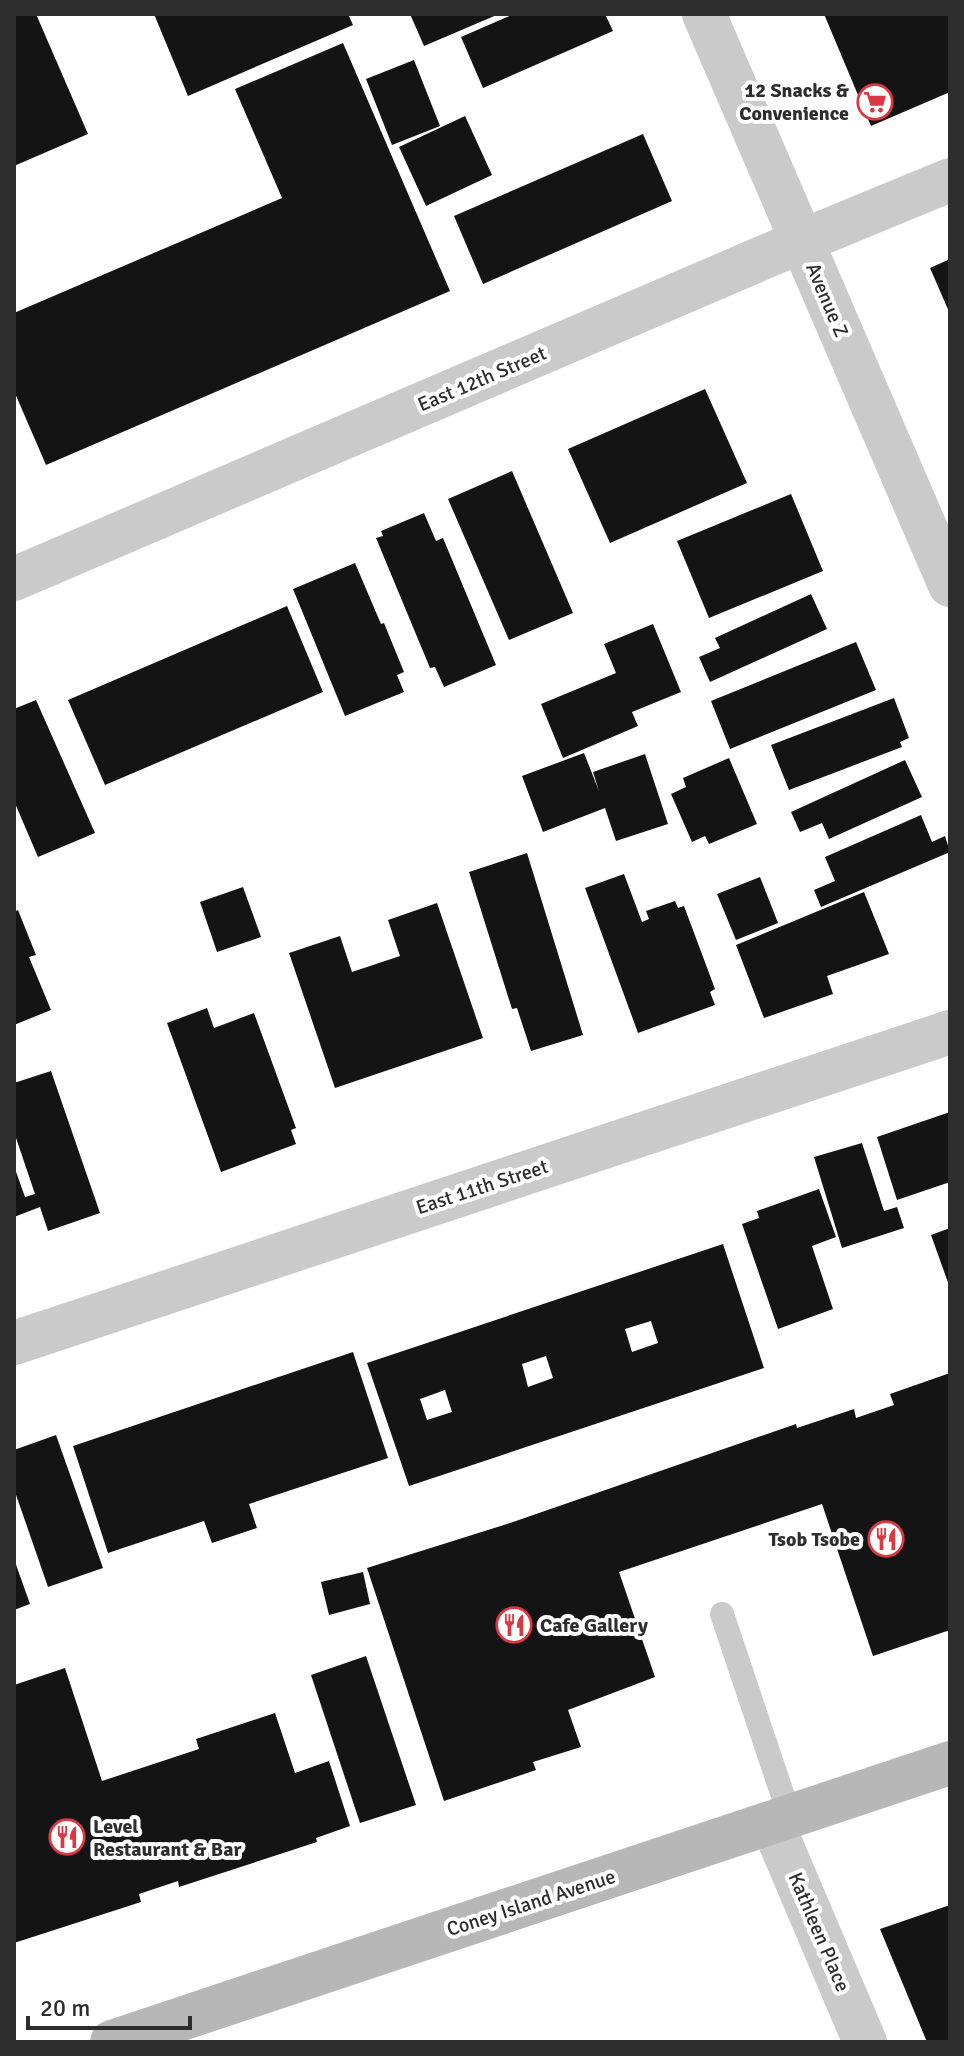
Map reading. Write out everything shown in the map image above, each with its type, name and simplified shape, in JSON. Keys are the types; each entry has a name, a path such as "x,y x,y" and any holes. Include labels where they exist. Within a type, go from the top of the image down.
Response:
{"main road":[{"name":"Coney Island Avenue","path":"112,2042 186,2030 950,1763"}],"street":[{"name":"Avenue Z","path":"704,14 950,585"},
{"name":"East 12th Street","path":"14,579 950,180"},
{"name":"East 11th Street","path":"14,1343 950,1032"},
{"name":"Kathleen Place","path":"781,1820 865,2042"}],"lane":[{"path":"722,1614 781,1820"}],"building":[{"path":"14,14 36,14 88,134 14,166"},
{"path":"154,14 348,14 353,25 188,96"},
{"path":"410,14 499,14 424,46"},
{"path":"514,14 605,14 613,31 483,88 461,37"},
{"path":"824,14 950,14 950,92 871,126"},
{"path":"343,43 450,291 46,465 14,391 14,313 282,198 235,89"},
{"path":"414,60 440,126 392,145 366,79"},
{"path":"465,116 492,175 426,206 399,147"},
{"path":"643,134 672,201 483,284 454,216"},
{"path":"950,259 950,314 930,268"},
{"path":"705,389 747,483 610,543 568,449"},
{"path":"512,471 573,613 509,640 448,499"},
{"path":"791,494 823,571 709,618 677,541"},
{"path":"424,513 436,541 443,538 496,665 444,687 435,667 430,668 376,538 383,536 381,531"},
{"path":"355,563 404,672 397,675 404,692 345,716 293,589"},
{"path":"811,594 827,629 710,682 699,657 720,648 715,638"},
{"path":"287,606 323,692 105,785 68,700"},
{"path":"653,624 681,692 632,712 638,726 563,758 541,704 616,673 604,644"},
{"path":"856,642 876,690 730,749 711,701"},
{"path":"894,698 909,738 900,742 902,747 789,790 771,745"},
{"path":"36,700 95,833 38,857 14,801 14,709"},
{"path":"584,753 599,791 593,772 645,754 668,824 616,841 605,808 543,832 522,776"},
{"path":"729,758 757,824 709,844 705,836 692,842 671,794 686,787 683,778"},
{"path":"905,760 922,797 829,839 822,823 800,832 791,812"},
{"path":"921,815 932,842 945,836 950,852 821,907 814,890 835,881 825,857"},
{"path":"527,853 583,1035 531,1051 517,1008 512,1009 469,872"},
{"path":"624,874 642,922 649,919 646,911 675,901 678,908 684,906 715,989 710,992 715,1005 638,1033 585,888"},
{"path":"760,877 778,923 736,940 717,894"},
{"path":"243,887 261,937 217,952 200,902"},
{"path":"864,892 889,954 827,976 833,994 764,1018 736,945"},
{"path":"437,903 483,1038 335,1088 289,953 340,936 352,972 400,956 388,920"},
{"path":"18,910 36,955 29,957 51,1010 14,1025 14,912"},
{"path":"207,1008 214,1028 254,1013 296,1128 291,1130 296,1144 221,1172 167,1023"},
{"path":"51,1071 100,1213 48,1231 40,1207 14,1217 14,1166 25,1197 35,1194 14,1132 14,1083"},
{"path":"950,1112 950,1182 897,1200 877,1137"},
{"path":"862,1143 884,1211 897,1207 904,1228 842,1248 814,1157"},
{"path":"819,1189 836,1237 812,1246 833,1309 778,1329 742,1224 759,1218 757,1211"},
{"path":"950,1228 950,1288 931,1235"},
{"path":"723,1244 764,1368 409,1486 367,1363","holes":["651,1321 658,1343 632,1352 625,1329","546,1356 553,1378 528,1387 522,1364","445,1390 452,1412 427,1420 420,1399"]},
{"path":"353,1352 388,1458 249,1504 257,1528 212,1543 204,1521 108,1553 73,1446"},
{"path":"950,1373 950,1630 873,1656 822,1504 619,1572 655,1677 568,1710 581,1747 533,1762 536,1770 444,1801 367,1568 507,1524 796,1424 797,1428 854,1409 856,1418 894,1405 890,1394"},
{"path":"56,1435 103,1568 48,1587 14,1489 14,1450"},
{"path":"14,1559 30,1604 14,1610"},
{"path":"363,1572 370,1604 329,1615 321,1582"},
{"path":"366,1656 416,1805 360,1823 311,1675"},
{"path":"65,1668 102,1781 199,1749 196,1739 275,1713 295,1773 329,1761 350,1826 316,1838 317,1842 179,1887 178,1881 139,1894 141,1902 14,1943 14,1685"},
{"path":"950,1905 950,2042 927,2042 880,1929"}],"place":[{"name":"12 Snacks & Convenience","path":"875,102"},
{"name":"Tsob Tsobe","path":"886,1539"},
{"name":"Cafe Gallery","path":"514,1625"},
{"name":"Level Restaurant & Bar","path":"67,1837"}]}
